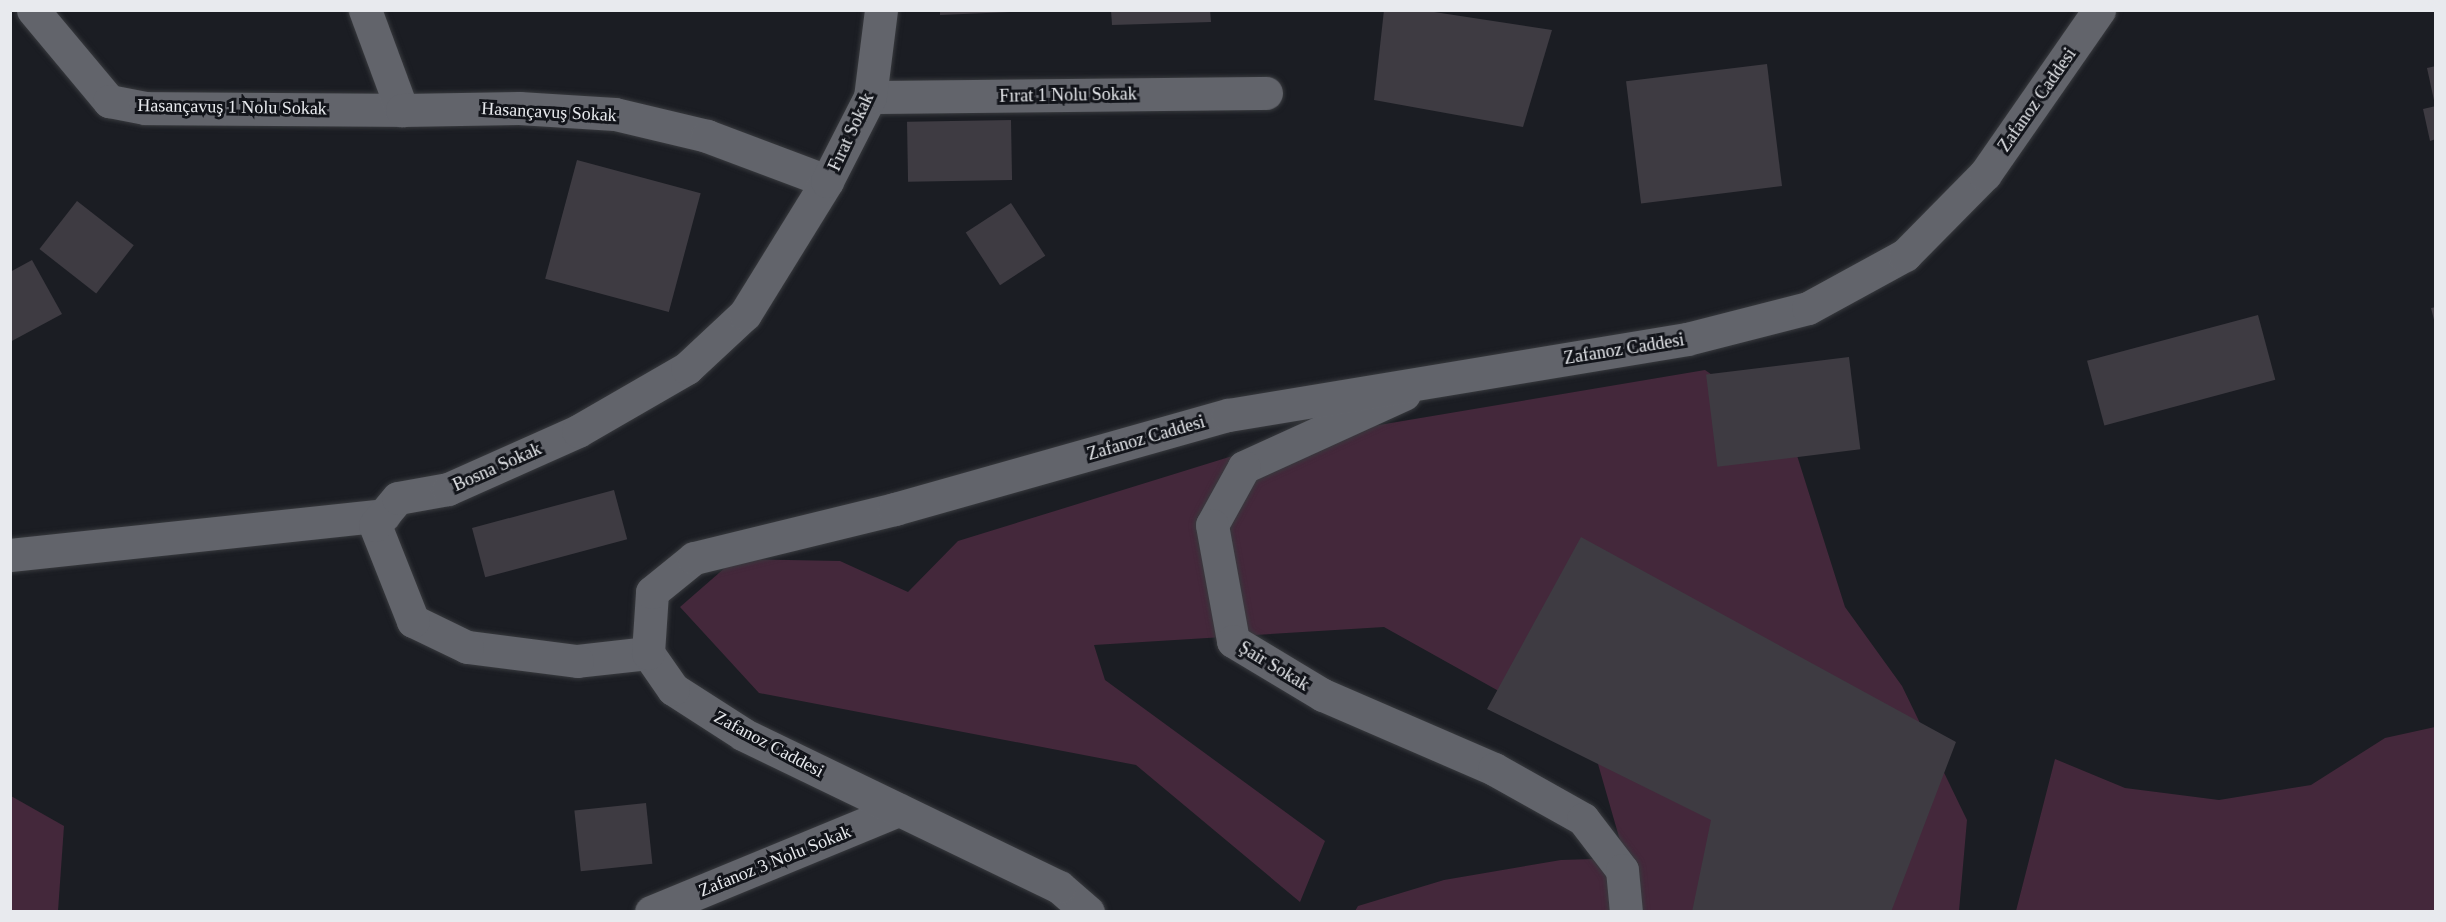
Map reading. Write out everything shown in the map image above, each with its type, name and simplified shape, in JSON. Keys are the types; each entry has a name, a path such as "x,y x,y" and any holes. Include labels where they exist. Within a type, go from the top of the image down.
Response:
{"street":[{"name":"Hasançavuş 1 Nolu Sokak","path":"33,10 109,101 144,108 402,110"},
{"path":"365,10 402,110"},
{"name":"Fırat Sokak","path":"827,181 870,96 881,10"},
{"name":"Zafanoz Caddesi","path":"1088,912 1059,887 743,734 673,689 648,653 652,592 694,558 895,509 1228,415 1444,376 1687,339 1808,308 1905,255 1985,174 2099,10"},
{"name":"Fırat 1 Nolu Sokak","path":"870,96 1266,93"},
{"name":"Hasançavuş Sokak","path":"402,110 519,108 615,114 707,136 827,181"},
{"name":"Bosna Sokak","path":"384,514 398,498 459,484 578,430 687,368 745,314 827,181"},
{"name":"Şair Sokak","path":"1444,376 1244,467 1212,525 1233,641 1323,695 1494,769 1583,819 1622,870 1626,912"},
{"path":"10,555 384,514"},
{"path":"384,514 375,525 413,621 467,647 577,661 648,653"},
{"name":"Zafanoz 3 Nolu Sokak","path":"651,912 899,810"}],"shaded area":[{"path":"1705,370 1788,427 1845,607 1902,686 1967,820 1959,911 1355,911 1358,906 1444,880 1561,860 1625,858 1592,743 1384,627 1094,645 1105,680 1325,841 1300,902 1136,765 759,693 680,607 735,559 840,561 908,592 958,541 1278,442"},
{"path":"2435,727 2435,911 2016,911 2055,759 2125,788 2219,800 2311,785 2385,738"},
{"path":"11,796 64,826 58,911 11,911"}],"building":[{"path":"940,10 1010,10 1010,12 940,15"},
{"path":"1111,10 1210,10 1211,22 1112,25"},
{"path":"1384,10 1421,10 1552,30 1523,127 1374,100"},
{"path":"1767,64 1782,186 1641,203 1626,81"},
{"path":"2436,66 2436,105 2435,105 2427,68"},
{"path":"2436,106 2436,139 2430,141 2423,109"},
{"path":"1011,120 1012,180 908,182 907,122"},
{"path":"577,160 701,193 669,312 545,279"},
{"path":"77,201 134,245 96,293 39,249"},
{"path":"1011,203 1045,256 1000,285 966,232"},
{"path":"32,260 62,314 10,342 10,272"},
{"path":"2436,307 2436,324 2435,324 2431,308"},
{"path":"2258,315 2275,380 2104,426 2087,361"},
{"path":"1849,357 1860,449 1717,467 1706,375"},
{"path":"614,490 627,539 485,577 472,528"},
{"path":"1581,537 1956,742 1891,912 1692,912 1711,820 1487,709"},
{"path":"646,803 652,864 581,871 574,811"}]}
